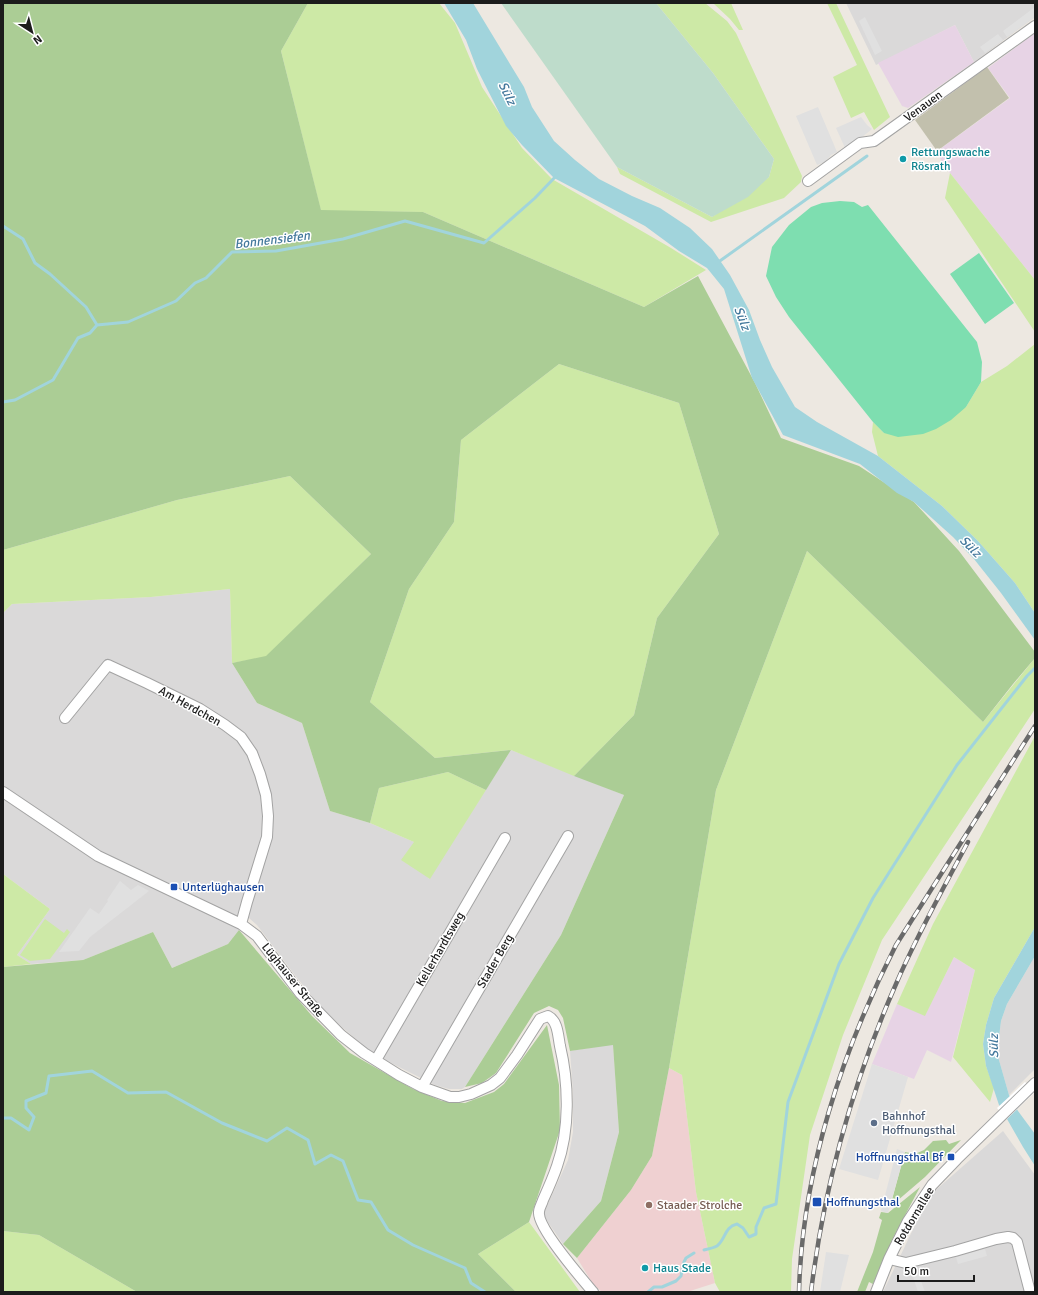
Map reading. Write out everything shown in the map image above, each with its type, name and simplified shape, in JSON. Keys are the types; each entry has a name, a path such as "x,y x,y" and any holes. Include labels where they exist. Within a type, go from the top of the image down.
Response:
{"street":[{"name":"Venauen","path":"808,181 860,143 874,142 1035,26"},
{"name":"Am Herdchen","path":"65,718 108,665 200,709 225,725 240,737 252,753 260,774 266,795 268,816 267,837 241,924"},
{"name":"Lüghauser Straße","path":"3,792 98,856 241,924 257,936 300,993 341,1035 364,1053 387,1068 422,1087 450,1097 459,1097 471,1094 491,1085 500,1078 513,1061 540,1019 548,1016 553,1018 562,1053 567,1089 566,1123 564,1141 557,1165 539,1212 539,1216 540,1221 549,1236 593,1292"},
{"name":"Stader Berg","path":"422,1087 568,836"},
{"name":"Kellerhardtsweg","path":"376,1060 505,838"},
{"name":"Rotdornallee","path":"876,1292 889,1259 908,1221 932,1185 1033,1085"},
{"path":"889,1259 906,1263 912,1262 955,1252 996,1239 1013,1238 1017,1242 1030,1292"}],"shaded area":[{"path":"846,3 1035,3 1035,17 974,62 955,25 876,65"},
{"path":"1035,7 1035,17 1007,37 1003,31"},
{"path":"865,17 882,51 875,55 859,21"},
{"path":"955,25 974,62 908,108 902,106 878,63"},
{"path":"1035,33 1035,280 950,173 936,152 1010,98 988,68"},
{"path":"998,34 1003,40 985,53 980,47"},
{"path":"987,67 1009,98 937,151 915,120"},
{"path":"818,107 837,152 831,155 825,162 817,165 796,116"},
{"path":"861,117 872,129 846,150 836,128"},
{"path":"230,589 232,663 257,703 302,723 330,811 370,823 414,842 429,879 511,750 624,795 561,935 465,1087 462,1089 449,1089 435,1085 383,1059 366,1048 318,1004 257,925 249,918 228,944 172,968 153,932 83,960 31,964 17,955 50,909 3,874 3,613 12,604 151,597"},
{"path":"120,881 131,890 138,885 149,891 90,937 79,951 59,952 90,908 99,914"},
{"path":"1035,956 1035,1069 1009,1095 997,1053 1001,1021 1007,1004"},
{"path":"954,957 975,970 951,1062 927,1050 914,1079 872,1064 897,1004 925,1015"},
{"path":"613,1044 619,1132 601,1201 563,1244 543,1215 568,1160 573,1132 573,1092 570,1051"},
{"name":"Bahnhof Hoffnungsthal","path":"872,1064 908,1077 878,1180 839,1169"},
{"path":"669,1068 682,1075 696,1192 715,1283 687,1292 602,1292 593,1284 577,1258 631,1190 652,1156"},
{"path":"1003,1131 1035,1175 1035,1292 883,1292 929,1196"},
{"path":"897,1149 905,1152 888,1213 881,1211"},
{"path":"985,1249 987,1256 958,1264 956,1257"},
{"path":"826,1252 849,1255 840,1292 820,1292"},
{"path":"916,1267 925,1292 918,1292 910,1268"}],"green space":[{"path":"3,3 308,3 281,51 321,210 423,212 644,307 698,276 755,383 781,438 859,466 914,502 959,551 1035,652 1035,658 983,722 807,551 716,790 669,1068 652,1156 631,1190 577,1258 563,1244 601,1201 619,1132 613,1045 570,1051 563,1018 558,1010 549,1006 534,1013 496,1073 482,1083 465,1087 561,935 624,795 574,776 634,715 657,618 719,534 679,403 559,364 461,440 454,522 409,589 370,702 435,758 511,750 486,790 448,772 379,788 370,823 330,811 302,723 257,703 232,663 266,656 371,554 290,476 177,500 3,550"},
{"path":"308,3 439,3 455,23 482,87 522,148 552,179 706,270 644,307 423,212 321,211 281,51"},
{"path":"501,3 656,3 713,73 774,159 769,177 748,197 712,217 617,167"},
{"path":"656,3 705,3 727,21 736,33 802,176 801,182 784,198 711,222 620,174 617,167 712,217 769,177 774,159 713,73"},
{"path":"713,3 731,3 743,30 739,30"},
{"path":"827,3 836,3 890,117 874,130 864,112 851,118 833,77 857,65"},
{"path":"950,173 1035,280 1035,332 945,198"},
{"path":"840,201 854,202 862,207 868,205 977,342 982,362 981,382 966,407 951,420 936,429 923,434 898,437 884,433 873,422 789,317 776,297 766,276 772,247 789,225 811,207 822,203"},
{"path":"979,253 1014,303 985,324 950,274"},
{"path":"1035,344 1035,613 1015,583 978,541 942,506 878,456 872,432 873,422 884,433 966,407 981,382 1007,366"},
{"path":"559,364 679,403 719,534 657,618 634,715 574,776 511,750 435,758 370,702 409,589 454,522 461,440"},
{"path":"290,476 371,554 266,657 232,663 230,589 151,597 12,604 3,613 3,550 177,500"},
{"path":"807,551 983,722 1035,658 1035,709 882,940 843,1035 810,1135 792,1259 791,1292 720,1292 715,1283 696,1192 682,1075 669,1068 716,790"},
{"path":"1035,736 1035,927 994,998 986,1025 983,1044 986,1066 994,1088 990,1102 953,1057 975,970 954,957 925,1016 897,1004 933,924"},
{"path":"448,772 486,790 430,879 401,860 414,842 370,823 379,788"},
{"path":"3,874 50,909 17,955 31,964 3,967"},
{"path":"45,919 64,933 67,929 70,932 50,959 30,961 20,955"},
{"path":"239,930 312,1016 350,1053 413,1089 442,1101 465,1103 494,1092 504,1084 547,1025 559,1085 560,1130 529,1222 478,1254 516,1292 137,1292 39,1235 3,1231 3,967 83,960 153,932 172,968 228,944"},
{"path":"946,1140 949,1144 961,1140 925,1177 890,1207 905,1152 915,1154 924,1150 933,1141"},
{"path":"920,1187 894,1236 873,1284 869,1282 865,1292 857,1292 873,1252 882,1220 879,1218 881,1212 888,1213"},
{"path":"529,1222 580,1292 516,1292 478,1254"},
{"path":"3,1231 39,1235 137,1292 3,1292"}],"water":[{"name":"Sülz","path":"444,3 473,3 524,87 532,107 554,141 599,179 660,208 690,228 712,249 730,275 749,310 772,367 795,407 817,422 878,456 942,506 978,541 1015,583 1035,613 1035,640 974,559 953,537 914,502 897,493 860,464 783,435 752,378 724,289 707,268 679,251 645,226 554,178 506,126 477,69 466,40"},
{"name":"Sülz","path":"1035,927 1035,956 1007,1004 1001,1021 997,1053 1009,1095 1018,1111 1035,1134 1035,1166 999,1105 986,1066 983,1044 986,1025 994,998"}],"pier":[{"path":"1025,1082 1035,1092 1007,1119 997,1108"}],"waterway":[{"path":"717,263 867,156"},
{"name":"Bonnensiefen","path":"3,402 15,400 53,380 78,338 90,333 97,325 128,322 176,301 195,283 206,278 232,252 276,251 343,239 405,221 484,243 535,198 557,175"},
{"path":"3,226 23,239 35,263 50,274 86,307 97,325"},
{"path":"704,1250 717,1246 727,1230 737,1224 743,1228 749,1237 756,1234 756,1227 764,1208 776,1204 788,1102 839,964 873,898 957,765 1027,676 1035,668"},
{"path":"3,1118 11,1118 29,1130 34,1117 26,1108 26,1101 46,1093 49,1076 92,1071 128,1093 166,1092 222,1123 267,1141 287,1128 308,1140 315,1164 331,1155 343,1161 358,1200 371,1202 388,1230 413,1245 465,1268 471,1283 485,1292"},
{"path":"648,1292 654,1287 662,1287 676,1281 681,1276 686,1258 694,1253"}],"railway":[{"path":"799,1292 802,1247 808,1202 817,1157 828,1113 858,1027 876,985 896,945 1035,726"},
{"path":"811,1292 832,1174 842,1135 866,1059 904,966 930,912 968,842"}],"place":[{"name":"Rettungswache Rösrath","path":"903,159"},
{"name":"Unterlüghausen","path":"174,887"},
{"name":"Bahnhof Hoffnungsthal","path":"874,1123"},
{"name":"Hoffnungsthal Bf","path":"951,1157"},
{"name":"Hoffnungsthal","path":"817,1202"},
{"name":"Staader Strolche","path":"649,1205"},
{"name":"Haus Stade","path":"645,1268"}]}
